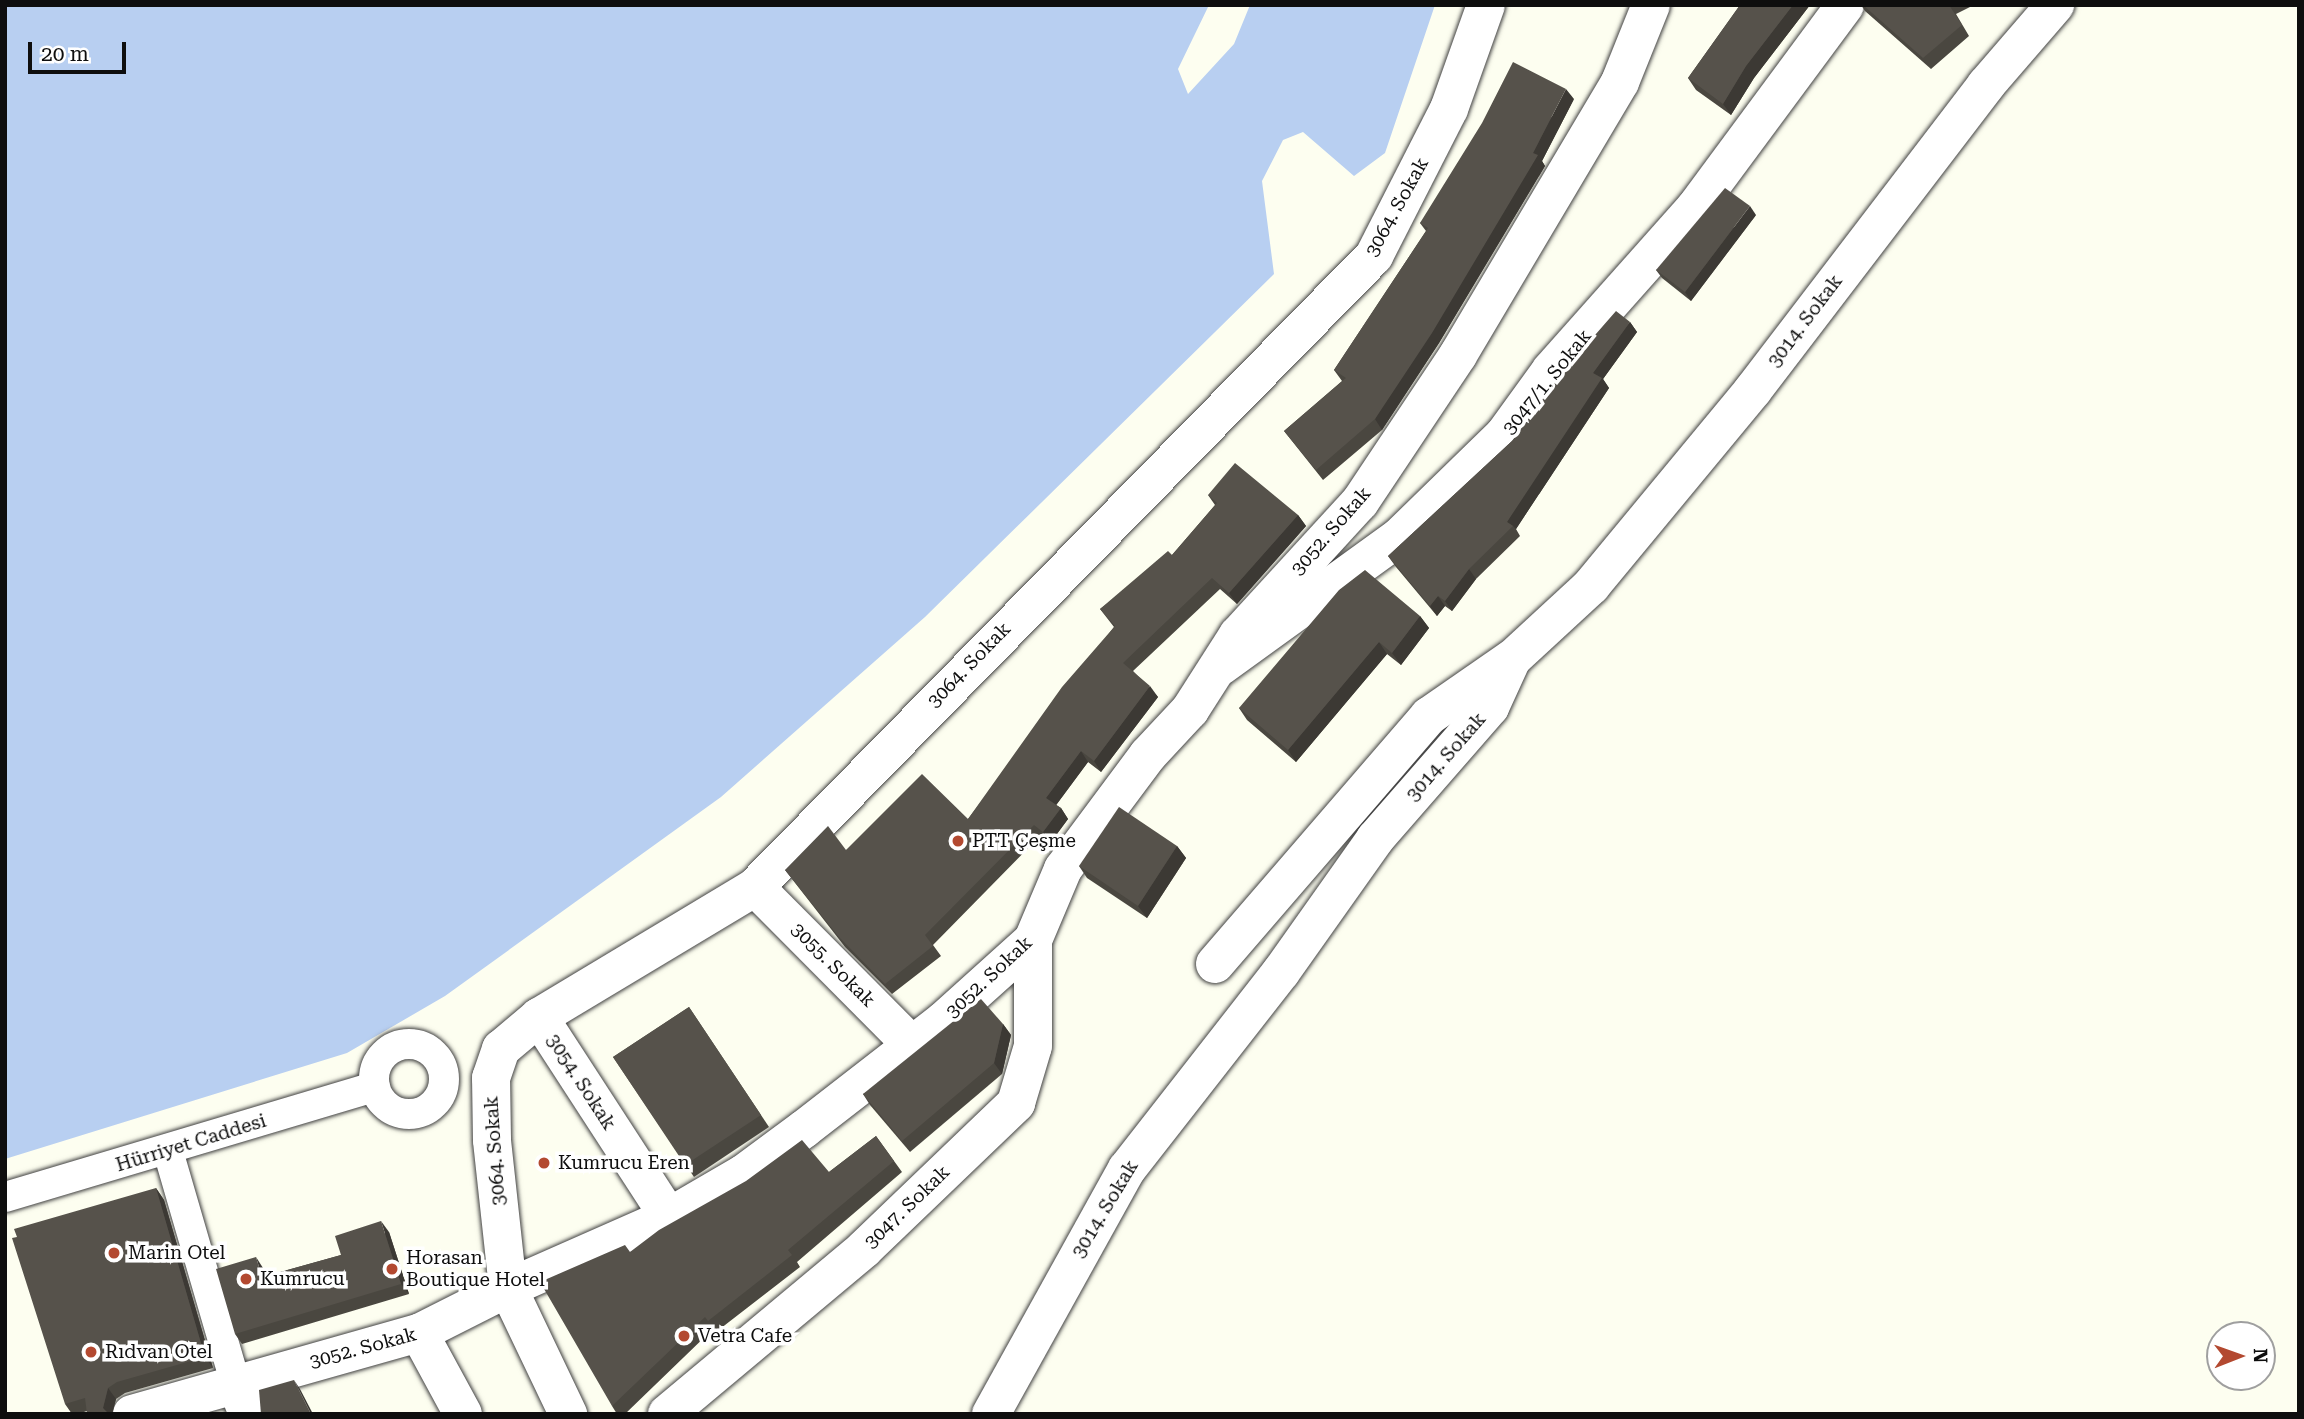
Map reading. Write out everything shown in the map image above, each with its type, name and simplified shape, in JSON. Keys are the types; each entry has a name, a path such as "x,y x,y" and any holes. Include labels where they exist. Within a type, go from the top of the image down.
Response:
{"street":[{"name":"3064. Sokak","path":"568,1414 508,1288 492,1140 491,1078 501,1049 539,1017 755,887 1374,256 1449,109 1486,5"},
{"name":"3052. Sokak","path":"132,1414 241,1398 419,1333 508,1288 669,1217 743,1174 910,1043 1033,940 1063,869 1217,669 1238,635 1360,502 1458,355 1620,82 1651,5"},
{"name":"3047/1. Sokak","path":"1217,669 1398,537 1504,435 1551,370 1695,208 1844,5"},
{"name":"3014. Sokak","path":"991,1414 1127,1169 1281,972 1375,839 1490,707 1512,659 1591,586 1753,390 1986,85 2055,5"},
{"path":"1214,964 1429,716 1512,659"},
{"name":"3055. Sokak","path":"755,887 910,1043"},
{"name":"3047. Sokak","path":"667,1414 864,1249 1016,1103 1033,1046 1033,940"},
{"name":"3054. Sokak","path":"539,1017 669,1217"},
{"name":"Hürriyet Caddesi","path":"5,1196 168,1151 375,1087"},
{"path":"168,1151 241,1398"},
{"path":"419,1333 463,1414"}],"water":[{"path":"5,5 1209,5 1178,69 1188,94 1234,44 1250,5 1435,5 1385,153 1354,176 1303,132 1283,140 1262,181 1274,274 925,617 721,797 445,996 347,1053 5,1159"}],"building":[{"path":"1740,5 1793,5 1746,66 1723,104 1688,78"},
{"path":"1863,5 1949,5 1962,25 1923,58"},
{"path":"1513,62 1566,89 1533,153 1538,155 1432,333 1375,419 1316,470 1284,431 1346,378 1334,370 1428,228 1420,223 1482,123"},
{"path":"1725,188 1750,206 1685,292 1656,270"},
{"path":"1616,311 1630,322 1593,373 1602,378 1507,522 1513,526 1469,569 1445,601 1438,596 1430,606 1388,556 1512,441 1561,374"},
{"path":"1235,463 1298,515 1229,593 1212,578 1123,663 1150,686 1094,761 1081,751 1046,798 1061,808 1043,832 1034,825 925,935 933,946 885,984 838,936 785,870 828,826 846,850 922,774 968,819 1062,687 1115,626 1100,609 1168,551 1172,555 1217,503 1208,495"},
{"path":"1365,570 1420,616 1392,653 1379,642 1288,750 1239,708 1339,590"},
{"path":"1119,807 1177,846 1138,906 1079,866"},
{"path":"981,999 1003,1024 994,1063 902,1141 863,1094"},
{"path":"689,1007 761,1115 685,1165 613,1057"},
{"path":"876,1136 894,1161 788,1250 792,1255 708,1321 705,1317 612,1406 540,1282 625,1245 630,1252 659,1230 746,1181 802,1140 829,1172"},
{"path":"156,1188 205,1357 117,1382 108,1388 103,1408 109,1414 87,1414 85,1398 65,1404 12,1238 17,1237 14,1229"},
{"path":"381,1221 401,1284 235,1334 216,1269 256,1257 262,1277 341,1255 335,1236"},
{"path":"294,1380 311,1414 261,1414 259,1390"}],"place":[{"name":"PTT Çeşme","path":"958,841"},
{"name":"Kumrucu Eren","path":"544,1163"},
{"name":"Marin Otel","path":"114,1253"},
{"name":"Horasan Boutique Hotel","path":"392,1269"},
{"name":"Kumrucu","path":"246,1279"},
{"name":"Vetra Cafe","path":"684,1336"},
{"name":"Rıdvan Otel","path":"91,1352"}]}
